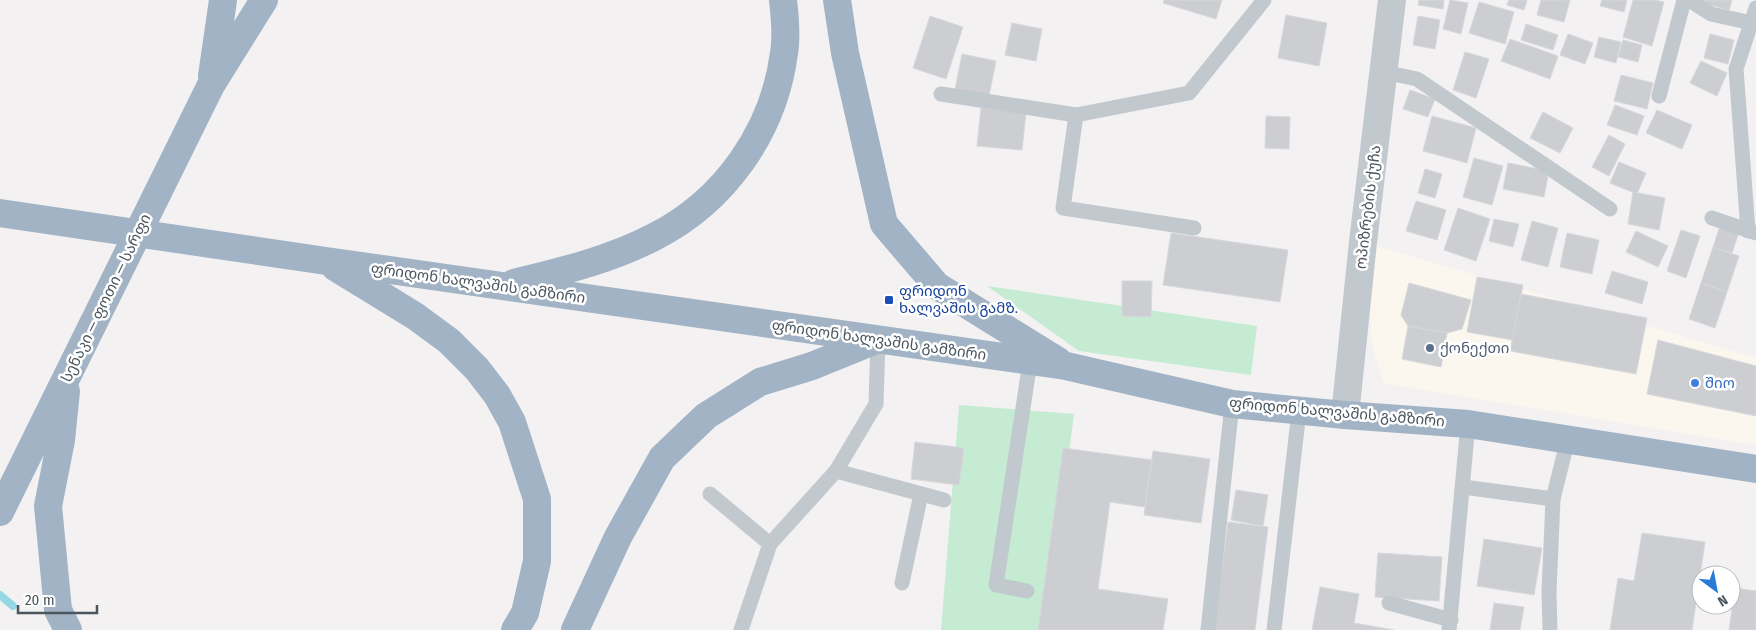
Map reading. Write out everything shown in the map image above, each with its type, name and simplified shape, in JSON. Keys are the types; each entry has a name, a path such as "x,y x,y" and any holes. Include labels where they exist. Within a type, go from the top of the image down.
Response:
{"highway":[{"path":"211,85 223,0"},
{"path":"211,85 264,0"},
{"path":"503,286 596,262 655,237 703,206 738,168 764,124 776,93 784,52 785,19 783,0"},
{"path":"837,0 845,53 884,224 937,286 1066,366"},
{"name":"სენაკი — ფოთი — სარფი","path":"0,512 211,85"},
{"name":"ფრიდონ ხალვაშის გამზირი","path":"0,213 1066,366 1232,404 1468,424 1756,469"},
{"path":"326,261 415,316 449,341 477,369 497,396 512,422 537,498 537,561 526,614 515,630"},
{"path":"575,630 618,537 662,458 706,416 760,382 812,366 878,340"},
{"path":"68,375 61,440 48,506 58,610 68,630"}],"street":[{"name":"ოპიზრების ქუჩა","path":"1345,415 1363,242 1392,0"}],"lane":[{"path":"941,94 1076,114 1189,93 1264,0"},
{"path":"1659,96 1684,0"},
{"path":"1689,0 1711,14 1755,18 1736,70 1752,232 1712,218"},
{"path":"1384,72 1417,79 1610,209"},
{"path":"1076,114 1063,208 1194,228"},
{"path":"741,630 770,544 836,471 876,404 878,340"},
{"path":"1027,591 996,585 1030,362"},
{"path":"1208,630 1232,404"},
{"path":"1274,630 1299,411"},
{"path":"1389,603 1450,625 1468,424"},
{"path":"1550,630 1549,592 1553,499 1568,439"},
{"path":"836,471 944,500"},
{"path":"1463,488 1553,499"},
{"path":"710,494 770,544"},
{"path":"902,583 921,494"}],"shaded area":[{"path":"1363,242 1756,358 1756,445 1384,383 1373,349"}],"green space":[{"path":"987,286 1257,326 1251,375 1079,351"},
{"path":"959,405 1074,414 1046,630 941,630"}],"building":[{"path":"1164,0 1222,0 1216,19 1163,3"},
{"path":"1419,0 1444,0 1443,9 1418,5"},
{"path":"1450,0 1468,3 1461,34 1443,29"},
{"path":"1509,0 1527,0 1524,10 1507,5"},
{"path":"1541,0 1570,0 1564,22 1537,15"},
{"path":"1602,0 1627,0 1624,12 1600,6"},
{"path":"1633,0 1664,2 1652,46 1623,37"},
{"path":"1703,0 1732,0 1729,10 1702,3"},
{"path":"1479,2 1514,12 1505,44 1469,33"},
{"path":"1286,15 1327,23 1319,66 1278,58"},
{"path":"930,16 963,27 946,79 913,68"},
{"path":"1418,16 1440,20 1435,49 1413,45"},
{"path":"1012,23 1042,29 1036,61 1005,55"},
{"path":"1526,24 1558,35 1553,50 1521,40"},
{"path":"1568,34 1593,43 1585,64 1560,55"},
{"path":"1710,34 1734,40 1728,64 1704,58"},
{"path":"1599,37 1621,42 1616,63 1594,57"},
{"path":"1510,39 1558,56 1550,79 1501,61"},
{"path":"1623,40 1642,45 1638,62 1618,57"},
{"path":"1465,52 1489,59 1476,98 1453,90"},
{"path":"962,54 996,61 989,96 955,90"},
{"path":"1701,61 1727,73 1717,96 1690,83"},
{"path":"1621,75 1653,83 1647,109 1614,101"},
{"path":"1410,90 1435,99 1428,117 1403,109"},
{"path":"1615,105 1644,116 1637,135 1607,125"},
{"path":"981,108 1026,113 1022,150 977,146"},
{"path":"1657,110 1692,125 1682,149 1646,133"},
{"path":"1543,112 1573,128 1560,153 1530,138"},
{"path":"1266,116 1290,117 1289,149 1265,148"},
{"path":"1432,116 1476,128 1467,163 1423,151"},
{"path":"1609,135 1625,144 1609,176 1592,167"},
{"path":"1474,158 1503,166 1492,205 1463,197"},
{"path":"1619,162 1646,173 1637,194 1610,183"},
{"path":"1508,163 1549,171 1544,197 1503,189"},
{"path":"1425,169 1442,174 1435,198 1418,193"},
{"path":"1633,192 1665,198 1659,230 1628,224"},
{"path":"1416,201 1446,210 1437,240 1406,231"},
{"path":"1458,208 1490,219 1476,261 1444,250"},
{"path":"1494,219 1519,224 1513,247 1489,241"},
{"path":"1532,221 1558,228 1548,267 1521,260"},
{"path":"1720,226 1739,232 1732,253 1713,247"},
{"path":"1681,230 1700,236 1686,278 1667,271"},
{"path":"1636,231 1668,246 1658,267 1626,252"},
{"path":"1171,233 1288,250 1280,302 1163,285"},
{"path":"1567,233 1599,240 1592,274 1560,267"},
{"path":"1713,247 1739,256 1727,292 1701,283"},
{"path":"1612,271 1648,282 1642,304 1605,293"},
{"path":"1477,277 1523,285 1513,340 1467,332"},
{"path":"1122,281 1152,281 1151,317 1122,316"},
{"path":"1409,283 1471,300 1462,329 1447,333 1408,326 1401,315"},
{"path":"1701,283 1727,292 1715,328 1689,319"},
{"path":"1521,294 1647,318 1636,374 1510,351"},
{"path":"1408,326 1447,333 1441,367 1402,359"},
{"path":"1658,340 1756,366 1756,416 1647,394"},
{"path":"915,442 964,448 959,485 911,479"},
{"path":"1063,448 1152,460 1145,507 1110,502 1098,589 1168,599 1163,630 1038,630"},
{"path":"1153,451 1210,459 1201,523 1144,515"},
{"path":"1236,490 1268,495 1263,526 1231,520"},
{"path":"1228,522 1268,527 1255,630 1214,630"},
{"path":"1642,533 1705,542 1702,565 1691,565 1691,615 1694,615 1692,630 1610,630 1618,578 1634,581"},
{"path":"1484,539 1542,548 1534,595 1477,586"},
{"path":"1378,553 1442,557 1439,601 1375,597"},
{"path":"1320,587 1359,594 1354,623 1394,630 1312,630"},
{"path":"1741,589 1756,591 1756,630 1729,630 1731,615 1741,615"},
{"path":"1494,603 1524,607 1520,630 1490,630"}],"waterway":[{"path":"0,595 13,606"}],"place":[{"name":"ფრიდონ ხალვაშის გამზ.","path":"889,300"},
{"name":"ქონექთი","path":"1430,348"},
{"name":"შიო","path":"1695,383"}]}
